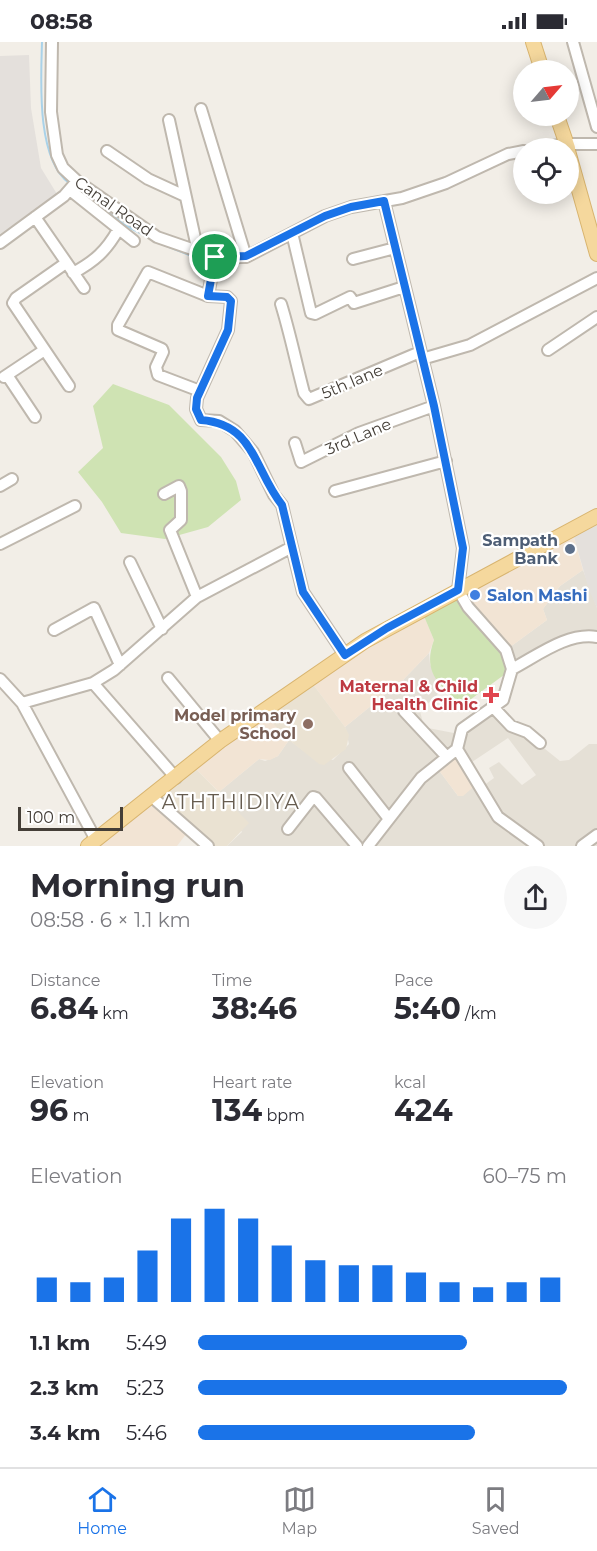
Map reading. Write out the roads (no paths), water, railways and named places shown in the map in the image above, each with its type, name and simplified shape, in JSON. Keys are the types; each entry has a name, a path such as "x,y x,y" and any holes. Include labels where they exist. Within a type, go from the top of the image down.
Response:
{"main road":[{"path":"533,42 539,60"},
{"path":"579,184 594,233 597,254"},
{"path":"92,843 220,741 345,655 387,628 597,516"}],"street":[{"name":"Canal Road","path":"52,42 51,111 57,155 73,186 157,237 198,252 214,261 246,256 334,213 402,198 446,183 513,153"},
{"path":"573,42 597,127"},
{"path":"201,109 246,256"},
{"path":"169,120 198,252"},
{"path":"579,146 597,144"},
{"path":"107,151 148,179 185,196"},
{"path":"0,243 73,186 118,230 134,241"},
{"path":"368,846 421,778 457,749 462,729 503,700 512,669 506,650 468,607 458,590 463,548 434,406 384,201"},
{"path":"35,217 84,288"},
{"path":"73,273 96,261 107,250 118,230"},
{"path":"292,233 311,313 315,314 350,297 354,303 404,287"},
{"path":"353,259 394,248"},
{"path":"208,296 214,261"},
{"path":"66,263 16,298 13,303 69,386"},
{"path":"200,391 158,375 156,367 163,352 162,349 121,333 118,325 148,273 208,296 227,297 231,301 228,330 200,391 196,409 201,420 219,421 235,431 254,452 274,495 282,505 303,592 345,655"},
{"path":"421,355 470,345 597,278"},
{"name":"5th lane","path":"281,304 304,393 309,399 421,355"},
{"path":"548,350 597,317"},
{"path":"35,417 3,376 44,351"},
{"name":"3rd Lane","path":"295,443 301,462 359,433 434,406"},
{"path":"335,491 446,461"},
{"path":"0,486 12,479"},
{"path":"164,494 179,486 181,491 181,520 170,530 197,597"},
{"path":"0,544 75,506"},
{"path":"22,703 93,682 120,665 197,597 292,547"},
{"path":"130,562 162,629"},
{"path":"54,630 94,608 120,665"},
{"path":"512,669 562,642 588,636 597,637"},
{"path":"168,678 220,741"},
{"path":"0,679 22,703 92,843"},
{"path":"93,682 176,778"},
{"path":"494,708 511,726 527,732 540,742"},
{"path":"404,711 446,756"},
{"path":"457,749 498,817 538,846"},
{"path":"349,768 389,819"},
{"path":"152,796 208,846"},
{"path":"288,829 312,797 316,798 357,846"},
{"path":"582,846 597,835"}],"waterway":[{"path":"42,42 41,97 46,138 58,172 69,183"},
{"path":"81,192 125,225 151,239"},
{"path":"159,243 209,263"},
{"path":"217,265 229,266 247,261"}],"place":[{"name":"Sampath Bank","path":"570,549"},
{"name":"Salon Mashi","path":"475,595"},
{"name":"Maternal & Child Health Clinic","path":"491,695"},
{"name":"Model primary School","path":"308,724"}],"district":[{"name":"ATHTHIDIYA","path":"231,802"}]}
